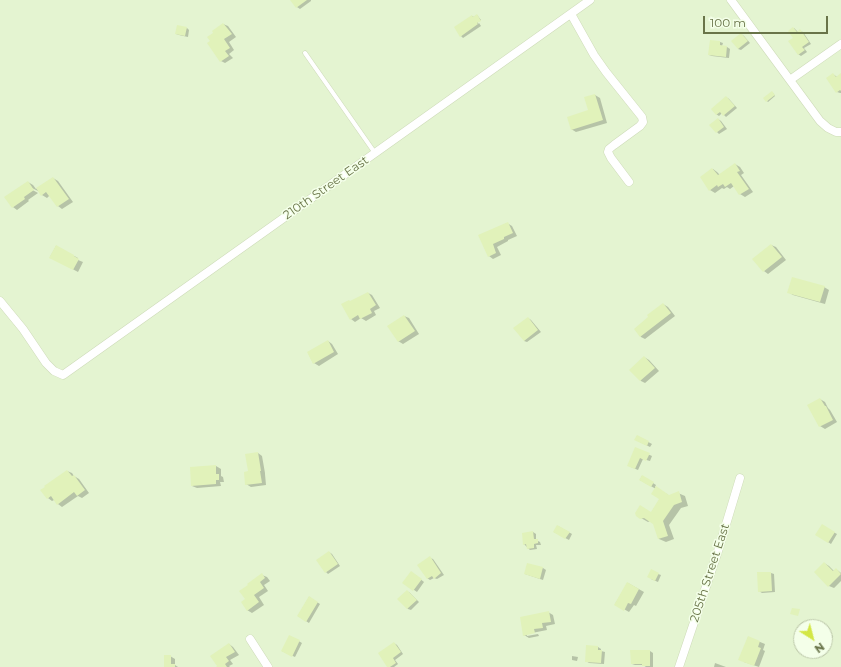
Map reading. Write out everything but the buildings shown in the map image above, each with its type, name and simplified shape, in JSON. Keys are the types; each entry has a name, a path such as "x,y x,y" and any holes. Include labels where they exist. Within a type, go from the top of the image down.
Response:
{"street":[{"name":"210th Street East","path":"0,301 23,329 54,372 63,375 590,0"},
{"path":"731,0 820,121 828,128 836,132 841,132"},
{"path":"571,14 594,55 642,118 643,122 640,126 609,149 608,152 629,182"},
{"path":"790,80 841,44"},
{"name":"205th Street East","path":"679,667 718,551 740,478"},
{"path":"250,639 268,667"}],"lane":[{"path":"305,54 376,153"}],"shaded area":[{"path":"0,0 841,0 841,667 0,667"}]}
